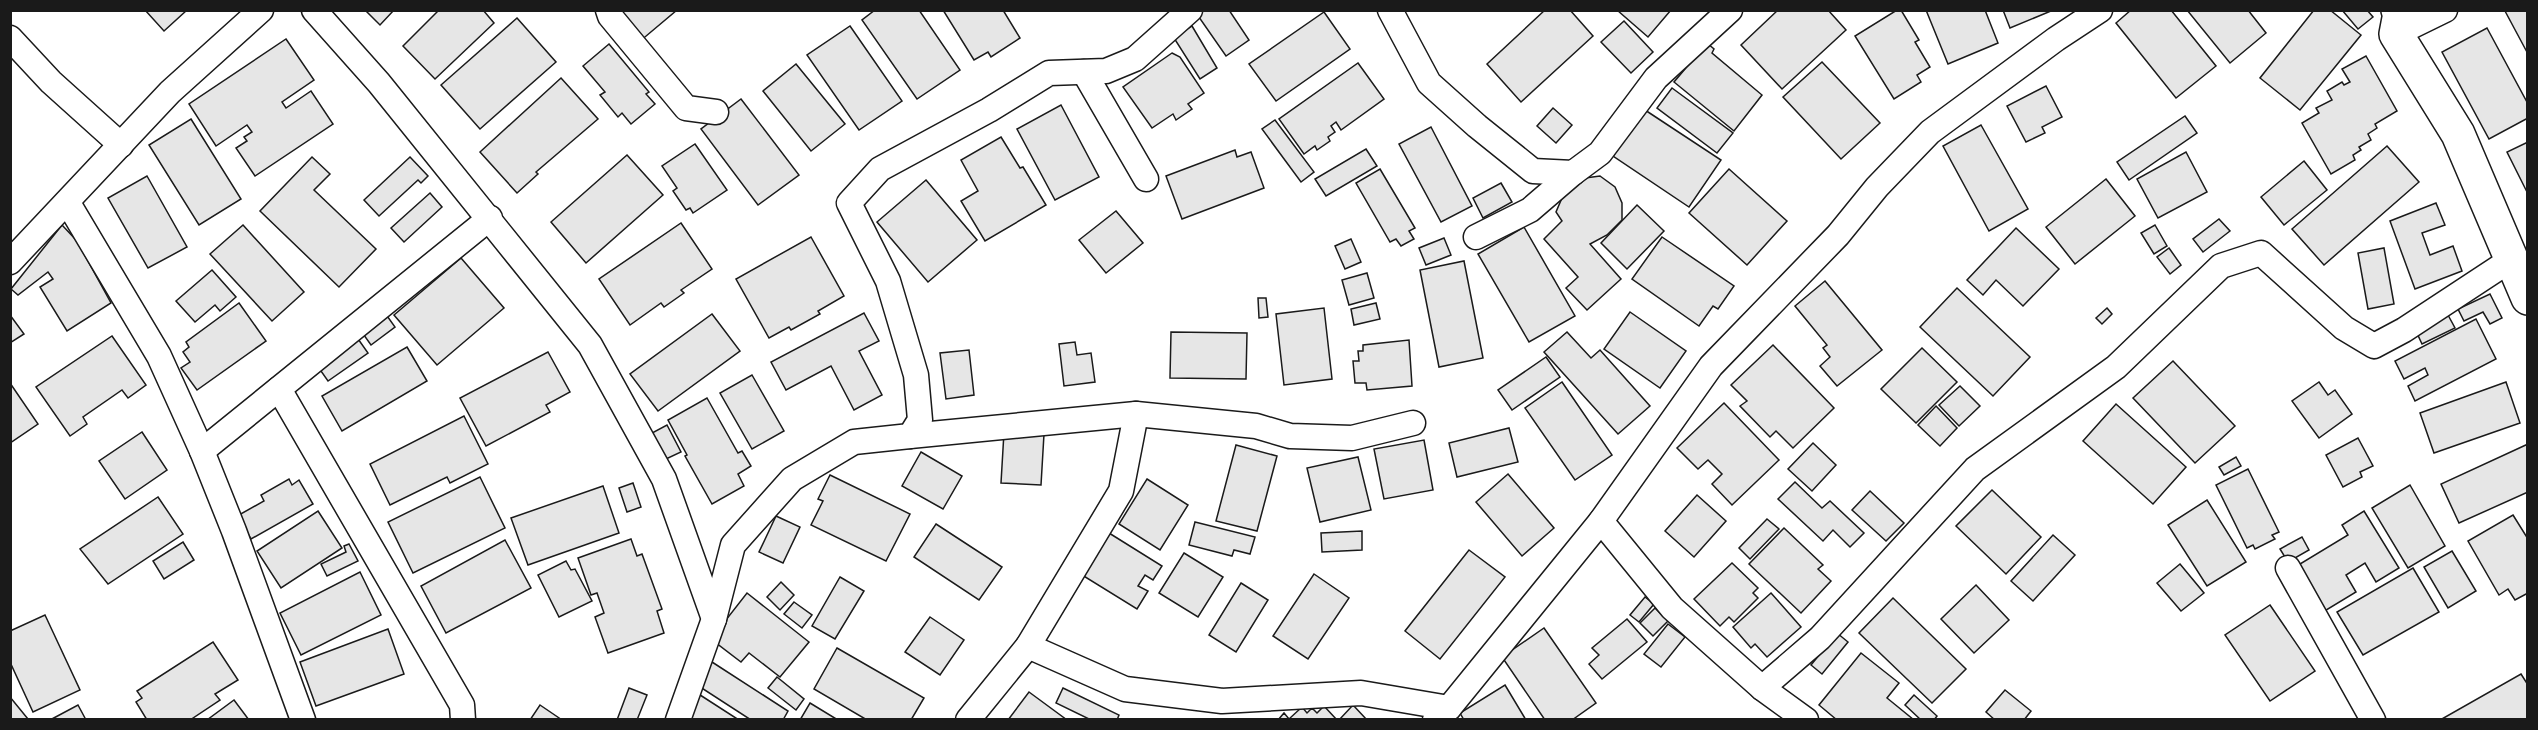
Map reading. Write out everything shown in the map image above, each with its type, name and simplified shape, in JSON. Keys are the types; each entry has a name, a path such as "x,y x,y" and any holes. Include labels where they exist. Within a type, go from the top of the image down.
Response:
{"street":[{"path":"10,262 170,92 261,10"},
{"path":"314,10 379,83 590,345 664,479 714,619"},
{"path":"608,10 610,16 686,108 716,112"},
{"path":"910,436 920,420 916,375 888,281 849,203 880,169 989,110 1049,73 1106,71 1135,59 1190,10"},
{"path":"1390,10 1429,82 1476,126 1533,171 1573,173"},
{"path":"1476,237 1530,210 1600,153 1656,78 1730,10"},
{"path":"1028,646 1125,689 1222,701 1361,693 1442,714 1600,521 1712,366 1838,235 1877,187 1930,132 2056,39 2100,10"},
{"path":"2445,10 2397,22 2458,134 2528,298"},
{"path":"10,38 51,82 121,145"},
{"path":"1084,72 1146,179"},
{"path":"68,202 159,356 202,451 303,720"},
{"path":"202,451 490,218"},
{"path":"1762,688 1820,638 1975,469 2116,367 2221,266 2261,254 2344,328 2374,346 2404,330 2512,259"},
{"path":"279,388 462,705 463,720"},
{"path":"968,720 1028,646 1121,491 1136,414"},
{"path":"678,720 714,619 733,545 792,479 854,442 1136,414 1256,426 1290,436 1352,438 1413,423"},
{"path":"1600,521 1672,608 1762,688 1806,720"},
{"path":"2288,568 2373,720"}],"building":[{"path":"145,10 187,10 164,31"},
{"path":"365,10 394,10 380,25"},
{"path":"439,10 483,10 494,23 435,79 403,46"},
{"path":"617,10 677,10 639,42"},
{"path":"875,10 919,10 960,70 917,99 862,20"},
{"path":"943,10 1003,10 1020,38 991,57 988,52 974,60"},
{"path":"1194,10 1229,10 1249,40 1226,56"},
{"path":"1545,10 1570,10 1593,36 1521,102 1487,64"},
{"path":"1617,10 1671,10 1648,37"},
{"path":"1778,10 1828,10 1846,30 1782,89 1741,45"},
{"path":"1897,10 1901,10 1919,40 1915,42 1930,67 1917,75 1921,82 1894,99 1855,36"},
{"path":"1926,10 1985,10 1998,43 1948,64"},
{"path":"2003,10 2051,10 2051,11 2010,28"},
{"path":"2131,10 2171,10 2216,66 2176,98 2116,23"},
{"path":"2187,10 2248,10 2266,33 2230,63"},
{"path":"2314,10 2330,10 2361,35 2300,110 2260,78"},
{"path":"2342,10 2367,10 2373,17 2358,29"},
{"path":"2528,10 2528,54 2505,11"},
{"path":"1324,12 1350,49 1276,101 1249,64"},
{"path":"517,18 556,62 480,129 441,85"},
{"path":"1624,21 1653,52 1631,73 1601,42"},
{"path":"850,26 902,101 859,130 807,55"},
{"path":"1192,26 1217,68 1200,79 1174,38"},
{"path":"2487,28 2528,104 2528,118 2489,139 2442,52"},
{"path":"286,39 314,80 282,102 286,108 311,91 333,124 255,176 236,148 247,141 244,137 252,132 247,125 216,146 189,104"},
{"path":"1707,43 1714,49 1712,53 1762,95 1734,131 1674,82"},
{"path":"609,44 649,92 646,94 655,104 631,124 622,113 618,117 600,95 605,92 583,66"},
{"path":"1172,53 1180,57 1204,93 1188,104 1192,109 1176,120 1173,114 1152,128 1123,87"},
{"path":"2366,56 2397,111 2375,124 2377,128 2368,134 2371,140 2359,147 2361,150 2353,155 2355,160 2331,174 2302,123 2319,113 2316,108 2332,100 2327,91 2342,82 2344,85 2350,82 2342,69"},
{"path":"1822,62 1880,123 1841,159 1783,97"},
{"path":"1358,63 1384,99 1341,130 1336,122 1331,126 1335,132 1328,137 1330,141 1317,150 1315,146 1304,154 1279,119"},
{"path":"796,64 845,124 811,151 763,91"},
{"path":"561,78 598,119 536,172 538,174 517,193 480,152"},
{"path":"2046,86 2062,117 2042,127 2045,133 2026,142 2007,106"},
{"path":"1672,88 1733,133 1717,153 1657,108"},
{"path":"741,99 799,175 758,205 701,129"},
{"path":"1061,105 1099,177 1055,200 1017,129"},
{"path":"1553,108 1572,125 1556,143 1537,126"},
{"path":"1645,110 1721,160 1689,207 1613,156"},
{"path":"2185,116 2197,133 2129,180 2117,162"},
{"path":"191,119 241,199 199,225 149,145"},
{"path":"1275,120 1314,172 1301,182 1262,129"},
{"path":"1981,125 2028,209 1989,231 1943,146"},
{"path":"1431,127 1472,206 1441,222 1399,144"},
{"path":"1001,137 1046,205 985,241 961,201 978,191 961,160"},
{"path":"2528,142 2528,194 2507,152"},
{"path":"695,144 727,190 693,213 690,208 686,210 673,191 677,188 662,166"},
{"path":"2387,146 2419,182 2324,265 2292,229"},
{"path":"1366,149 1377,166 1326,196 1315,179"},
{"path":"1235,150 1237,157 1251,152 1264,188 1182,219 1166,176"},
{"path":"2186,152 2207,192 2158,218 2137,179"},
{"path":"627,155 663,195 586,263 551,222"},
{"path":"312,157 330,174 314,190 376,249 339,287 260,211"},
{"path":"410,157 428,176 421,183 418,180 379,216 364,200"},
{"path":"2304,161 2327,190 2284,225 2261,197"},
{"path":"1380,169 1415,228 1409,231 1414,239 1401,246 1396,239 1390,242 1356,183"},
{"path":"1729,169 1787,221 1747,265 1689,213"},
{"path":"147,176 187,247 148,268 108,198"},
{"path":"1600,176 1615,187 1622,203 1622,220 1607,235 1590,244 1621,279 1587,310 1566,288 1578,277 1544,239 1562,221 1556,212 1562,198 1585,178"},
{"path":"2106,179 2135,216 2075,264 2046,227"},
{"path":"926,180 977,240 928,282 877,222"},
{"path":"1501,183 1512,202 1483,218 1473,198"},
{"path":"430,193 442,207 404,242 391,228"},
{"path":"2436,203 2445,225 2422,233 2430,255 2453,246 2462,271 2415,289 2390,221"},
{"path":"1637,205 1664,231 1627,269 1601,243"},
{"path":"1116,211 1143,243 1106,273 1079,240"},
{"path":"2219,219 2230,231 2203,252 2193,239"},
{"path":"681,223 712,269 681,290 684,293 664,307 661,303 630,325 599,279"},
{"path":"62,225 77,241 111,303 67,331 40,287 53,279 48,272 18,295 11,289"},
{"path":"243,225 304,292 272,321 210,254"},
{"path":"2155,225 2167,246 2154,254 2141,233"},
{"path":"1524,227 1575,316 1529,342 1478,254"},
{"path":"2016,228 2059,269 2023,306 1996,280 1983,295 1967,280"},
{"path":"811,237 844,296 818,311 820,314 791,330 789,327 769,338 736,279"},
{"path":"1662,237 1734,286 1718,309 1713,306 1699,326 1632,279"},
{"path":"1444,238 1451,255 1426,265 1419,248"},
{"path":"1351,239 1361,262 1345,269 1335,246"},
{"path":"2169,248 2181,265 2170,274 2157,257"},
{"path":"2384,248 2394,304 2368,309 2358,253"},
{"path":"461,258 504,308 437,365 394,315"},
{"path":"1464,261 1483,358 1439,367 1420,270"},
{"path":"212,270 236,297 220,311 215,305 195,322 176,301"},
{"path":"1367,273 1374,298 1349,305 1342,280"},
{"path":"1825,281 1882,350 1837,386 1820,366 1830,357 1823,348 1827,345 1795,306"},
{"path":"1957,288 2030,357 1993,396 1920,327"},
{"path":"2490,294 2502,318 2490,324 2483,312 2464,321 2458,309"},
{"path":"1258,298 1266,298 1268,317 1259,318"},
{"path":"239,303 266,341 197,390 181,368 190,362 183,352 189,347 186,342"},
{"path":"1376,303 1380,319 1354,325 1351,309"},
{"path":"380,306 395,327 371,345 356,324"},
{"path":"1324,308 1332,379 1284,385 1276,314"},
{"path":"2107,308 2112,314 2102,324 2096,318"},
{"path":"1630,312 1686,351 1660,388 1604,349"},
{"path":"864,313 879,341 859,351 882,395 854,410 831,366 786,390 771,362"},
{"path":"712,314 740,351 658,411 630,374"},
{"path":"10,315 24,334 10,343"},
{"path":"2448,315 2455,328 2422,344 2416,331"},
{"path":"2476,319 2496,359 2415,401 2408,386 2428,375 2425,368 2404,379 2395,361"},
{"path":"1171,332 1247,333 1246,379 1170,378"},
{"path":"1567,332 1591,358 1600,350 1650,406 1618,434 1544,352"},
{"path":"112,336 146,385 128,398 122,390 83,417 87,424 70,436 36,387"},
{"path":"356,336 368,353 328,381 316,364"},
{"path":"1409,340 1412,386 1367,390 1366,383 1355,383 1353,361 1359,361 1358,351 1363,351 1363,345"},
{"path":"1075,342 1077,355 1091,353 1095,382 1064,386 1059,344"},
{"path":"1773,345 1834,408 1793,448 1776,431 1770,437 1740,406 1747,401 1731,385"},
{"path":"407,347 427,381 342,431 322,396"},
{"path":"1922,348 1957,382 1916,423 1881,389"},
{"path":"969,350 974,395 946,399 940,353"},
{"path":"548,352 570,392 546,405 550,412 486,446 460,398"},
{"path":"1546,357 1560,377 1512,410 1498,390"},
{"path":"2173,361 2235,426 2195,463 2133,398"},
{"path":"752,375 784,431 752,449 720,393"},
{"path":"1562,382 1612,455 1575,480 1525,408"},
{"path":"2319,382 2328,395 2335,390 2352,414 2319,438 2292,401"},
{"path":"2506,382 2520,423 2434,453 2420,413"},
{"path":"10,383 38,424 10,443"},
{"path":"1960,386 1980,406 1959,426 1939,405"},
{"path":"707,398 738,453 742,451 751,466 738,474 744,486 712,504 668,420"},
{"path":"1724,403 1779,460 1732,505 1712,484 1722,474 1708,460 1698,469 1677,448"},
{"path":"2116,404 2186,467 2153,504 2083,441"},
{"path":"1936,406 1957,428 1940,446 1918,425"},
{"path":"464,416 488,464 450,483 447,477 390,505 370,464"},
{"path":"667,425 681,452 666,459 652,433"},
{"path":"1509,428 1518,462 1457,477 1449,443"},
{"path":"142,432 167,470 125,499 99,461"},
{"path":"1004,432 1044,434 1041,485 1001,483"},
{"path":"2358,438 2373,466 2360,472 2362,477 2343,487 2326,455"},
{"path":"1424,440 1433,490 1384,499 1374,449"},
{"path":"1813,443 1836,465 1812,491 1788,469"},
{"path":"2528,444 2528,492 2459,523 2441,484"},
{"path":"1236,445 1277,456 1257,531 1216,521"},
{"path":"921,452 962,476 943,509 902,486"},
{"path":"1358,457 1371,510 1320,522 1307,468"},
{"path":"2236,457 2241,466 2224,475 2219,467"},
{"path":"2248,469 2279,532 2272,535 2275,539 2255,549 2253,545 2247,548 2216,485"},
{"path":"1508,474 1554,528 1522,556 1476,502"},
{"path":"830,475 910,514 886,561 811,525 823,501 818,499"},
{"path":"480,477 505,528 413,573 388,522"},
{"path":"289,479 292,485 299,480 313,504 251,539 237,516 264,501 261,495"},
{"path":"1147,479 1188,505 1160,550 1119,524"},
{"path":"1795,482 1822,508 1830,501 1864,533 1850,547 1833,530 1823,541 1778,499"},
{"path":"633,483 641,507 627,512 619,488"},
{"path":"2410,485 2445,546 2408,568 2372,508"},
{"path":"603,486 619,533 528,565 511,518"},
{"path":"1992,490 2041,537 2006,574 1956,526"},
{"path":"1870,491 1904,523 1886,541 1852,510"},
{"path":"1697,495 1726,521 1694,557 1665,531"},
{"path":"158,497 183,534 108,584 80,549"},
{"path":"2207,500 2246,562 2207,586 2168,525"},
{"path":"318,511 342,548 281,588 257,551"},
{"path":"2364,511 2399,568 2376,582 2365,563 2346,575 2356,592 2323,612 2295,567 2348,535 2342,525"},
{"path":"2513,515 2528,539 2528,593 2515,600 2508,589 2499,595 2468,541"},
{"path":"776,516 800,527 783,563 759,552"},
{"path":"1767,519 1779,529 1750,559 1739,548"},
{"path":"1195,522 1255,537 1250,554 1234,550 1232,556 1189,545"},
{"path":"936,524 1002,567 979,600 914,557"},
{"path":"1784,528 1823,565 1818,569 1831,581 1801,613 1749,564"},
{"path":"1362,531 1362,550 1322,552 1321,533"},
{"path":"1109,533 1162,566 1153,580 1145,575 1138,586 1148,591 1137,609 1082,575"},
{"path":"2053,535 2075,555 2033,601 2011,581"},
{"path":"2302,537 2309,550 2288,562 2280,549"},
{"path":"631,539 637,556 642,554 662,609 657,611 664,633 608,653 595,617 604,613 597,593 591,595 578,558"},
{"path":"505,540 531,588 446,633 421,586"},
{"path":"183,542 194,560 164,579 153,561"},
{"path":"349,544 358,561 327,576 321,564 346,552 344,546"},
{"path":"1469,550 1505,577 1440,659 1405,631"},
{"path":"2452,551 2476,591 2448,608 2424,567"},
{"path":"1184,553 1223,577 1198,617 1159,593"},
{"path":"566,561 571,570 575,569 592,601 559,617 538,575"},
{"path":"1732,563 1758,588 1753,593 1758,598 1734,622 1729,617 1720,626 1694,599"},
{"path":"2180,564 2204,593 2181,611 2157,583"},
{"path":"2413,568 2439,612 2363,655 2337,612"},
{"path":"360,572 381,615 301,655 280,613"},
{"path":"1314,574 1349,598 1308,659 1273,636"},
{"path":"840,577 864,591 835,639 812,626"},
{"path":"781,582 794,595 780,610 767,597"},
{"path":"1241,583 1268,600 1236,652 1209,635"},
{"path":"1976,585 2009,620 1974,653 1941,619"},
{"path":"747,593 809,642 780,677 749,653 741,662 711,639"},
{"path":"1771,593 1801,627 1767,657 1755,644 1751,648 1733,627"},
{"path":"1645,597 1654,604 1639,622 1630,615"},
{"path":"1893,598 1966,669 1932,703 1859,633"},
{"path":"794,602 812,615 802,628 784,614"},
{"path":"2270,605 2315,671 2270,701 2225,635"},
{"path":"1655,608 1668,621 1653,636 1640,623"},
{"path":"45,615 80,690 33,712 10,662 10,631"},
{"path":"930,617 964,640 940,675 905,652"},
{"path":"1627,619 1647,642 1602,679 1589,664 1599,655 1592,648"},
{"path":"1668,624 1685,637 1661,667 1644,654"},
{"path":"1544,628 1596,703 1572,720 1545,720 1502,657"},
{"path":"388,629 404,674 316,706 300,662"},
{"path":"1837,633 1848,642 1822,674 1811,665"},
{"path":"213,642 238,680 215,694 220,700 190,720 147,720 136,702 142,698 137,691"},
{"path":"837,648 924,698 911,720 867,720 814,689"},
{"path":"1861,653 1899,683 1887,698 1914,720 1837,720 1819,705"},
{"path":"712,662 788,711 783,720 751,720 697,685"},
{"path":"2521,674 2528,685 2528,720 2440,720"},
{"path":"777,677 804,699 796,710 768,688"},
{"path":"1505,685 1526,720 1464,720 1460,713"},
{"path":"629,688 647,695 637,720 617,720"},
{"path":"1063,688 1119,715 1117,720 1091,720 1056,703"},
{"path":"2005,690 2031,711 2024,720 1995,720 1986,712"},
{"path":"1029,692 1067,720 1008,720"},
{"path":"697,693 739,720 693,720 684,714"},
{"path":"1914,695 1937,716 1934,720 1921,720 1905,705"},
{"path":"10,697 28,719 28,720 10,720"},
{"path":"234,700 249,720 207,720"},
{"path":"810,703 838,720 800,720"},
{"path":"78,705 86,720 50,720"},
{"path":"540,705 562,720 530,720"},
{"path":"1353,705 1367,720 1339,720"},
{"path":"1324,706 1337,720 1278,720 1284,713 1289,719 1302,707 1307,713 1312,708 1317,713"}]}
